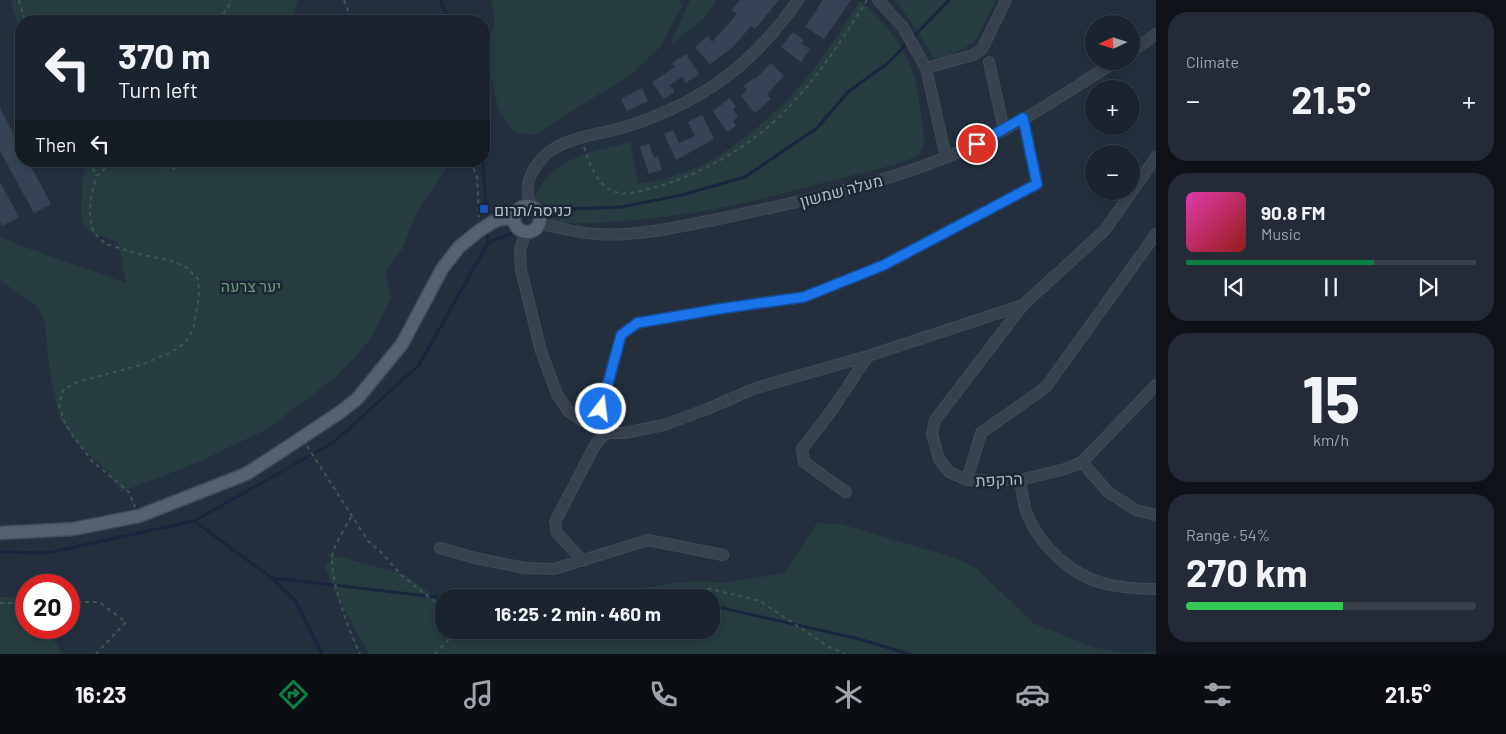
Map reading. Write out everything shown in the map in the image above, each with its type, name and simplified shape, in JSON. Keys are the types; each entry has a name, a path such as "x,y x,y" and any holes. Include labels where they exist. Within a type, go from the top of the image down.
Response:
{"main road":[{"path":"530,206 539,212 540,224 534,230 526,232 517,228 514,218 519,208 530,206"},
{"path":"0,533 73,529 138,516 246,474 340,413 357,398 402,344 442,269 459,247 480,230 500,219 514,218"}],"street":[{"path":"530,206 528,187 533,171 541,158 555,148 580,138 618,130 665,114 706,92 748,58 768,38 798,0"},
{"path":"878,0 902,27 926,68 946,156"},
{"path":"926,68 973,55 982,49 1006,0"},
{"path":"1140,46 1156,34"},
{"path":"989,62 1004,130"},
{"name":"מעלה שמשון","path":"540,224 596,234 621,234 685,225 794,202 862,185 919,168 977,144 1004,130 1102,70"},
{"path":"596,428 621,335 637,323 804,297 884,265 1037,184 1023,118"},
{"path":"526,232 520,248 521,270 531,316 551,381 557,394 568,411 596,428 606,433 633,432 664,425 756,388 868,356 1023,305 1105,230 1156,157"},
{"path":"968,480 981,433 1046,387 1156,234"},
{"name":"הרקפת","path":"1023,305 935,420 932,434 939,458 949,472 968,480 1020,480 1065,469 1082,462 1156,385"},
{"path":"846,492 804,462 802,449 832,410 868,356"},
{"path":"582,561 557,533 555,522 596,444 606,433"},
{"path":"1082,462 1108,492 1136,510 1156,515"},
{"path":"1020,480 1027,513 1040,538 1050,551 1085,576 1098,581 1128,588 1156,589"},
{"path":"440,548 475,558 525,568 554,569 648,540 723,556"}],"path":[{"path":"19,0 23,15"},
{"path":"223,15 232,0"},
{"path":"344,0 350,15"},
{"path":"580,138 594,174 609,188 619,193 638,192 672,182 701,170 726,157 755,138 782,115 844,38 868,0"},
{"path":"92,167 97,176"},
{"path":"106,167 97,176 90,195 90,214 93,232 106,244 172,261 186,267 198,279 200,296 193,330 185,343 155,360 77,382 63,390 59,404 64,421 73,436 92,462 129,492 138,516"},
{"path":"472,167 476,176 480,230"},
{"path":"302,438 368,541 380,550 401,575 435,602"},
{"path":"351,517 334,551 332,560 338,594 360,654"},
{"path":"720,591 760,601 829,647 845,654"},
{"path":"80,602 99,602 126,622 96,654"},
{"path":"0,603 15,603"},
{"path":"435,654 449,639"}],"green space":[{"path":"11,0 298,0 294,15 15,15"},
{"path":"491,0 680,0 682,6 660,47 630,75 534,135 515,133 498,109 490,72 490,38 495,20"},
{"path":"690,0 717,0 704,18 670,45"},
{"path":"895,0 996,0 972,44 944,58 935,59"},
{"path":"860,1 895,38 913,72 925,142 921,151 916,156 891,166 755,201 717,209 643,219 588,223 551,222 534,198 542,184 562,165 587,154 630,142 638,184 678,175 713,159 741,141 780,108 824,55"},
{"name":"יער צרעה","path":"87,167 447,167 416,213 403,248 385,271 391,298 370,340 334,379 267,429 201,461 121,492 107,471 76,442 60,418 50,375 45,323 38,308 0,280 0,236 19,245 126,283 118,242 90,231 81,221 82,179"},
{"path":"817,523 841,524 955,558 977,569 1033,623 1095,648 1129,653 1156,651 1156,654 369,654 336,595 325,566 332,560 325,553 404,574 435,597 435,639 720,639 720,589 640,589 673,583 705,581 724,583 785,573"},
{"path":"0,597 15,597 15,639 53,639 63,654 0,654"}],"building":[{"path":"740,0 779,0 755,29 751,26 732,48 710,64 695,47 708,36 712,42 737,14 732,10"},
{"path":"823,0 851,0 824,39 805,27"},
{"path":"793,32 804,40 801,43 810,49 801,62 781,47"},
{"path":"686,54 699,74 686,83 682,77 670,85 675,92 664,99 652,82 675,67 672,63"},
{"path":"771,63 784,76 767,94 771,99 755,113 741,96 747,90 744,86 755,79"},
{"path":"642,88 648,101 627,111 621,99"},
{"path":"730,98 736,107 733,109 738,117 733,121 736,126 727,132 713,111"},
{"path":"0,108 15,137 15,167 31,167 51,204 34,213 0,151"},
{"path":"702,115 714,139 676,160 664,134 673,130 679,143 695,136 688,122"},
{"path":"649,144 654,158 658,156 662,170 649,174 640,147"},
{"path":"0,182 19,217 2,226 0,222"}],"waterway":[{"path":"440,0 447,15"},
{"path":"0,552 47,553 194,521 334,442 419,365 488,243 569,209 621,207 682,195 745,177 817,128 849,91 888,63 949,0"},
{"path":"483,167 487,223"},
{"path":"487,229 488,243"},
{"path":"194,521 272,578 295,600 322,654"},
{"path":"273,578 435,597"},
{"path":"720,607 859,639 909,654"}],"place":[{"name":"כניסה/תרום","path":"484,209"}],"route":[{"path":"601,409 621,335 637,323 804,297 884,265 1037,184 1023,118 977,144"}]}
